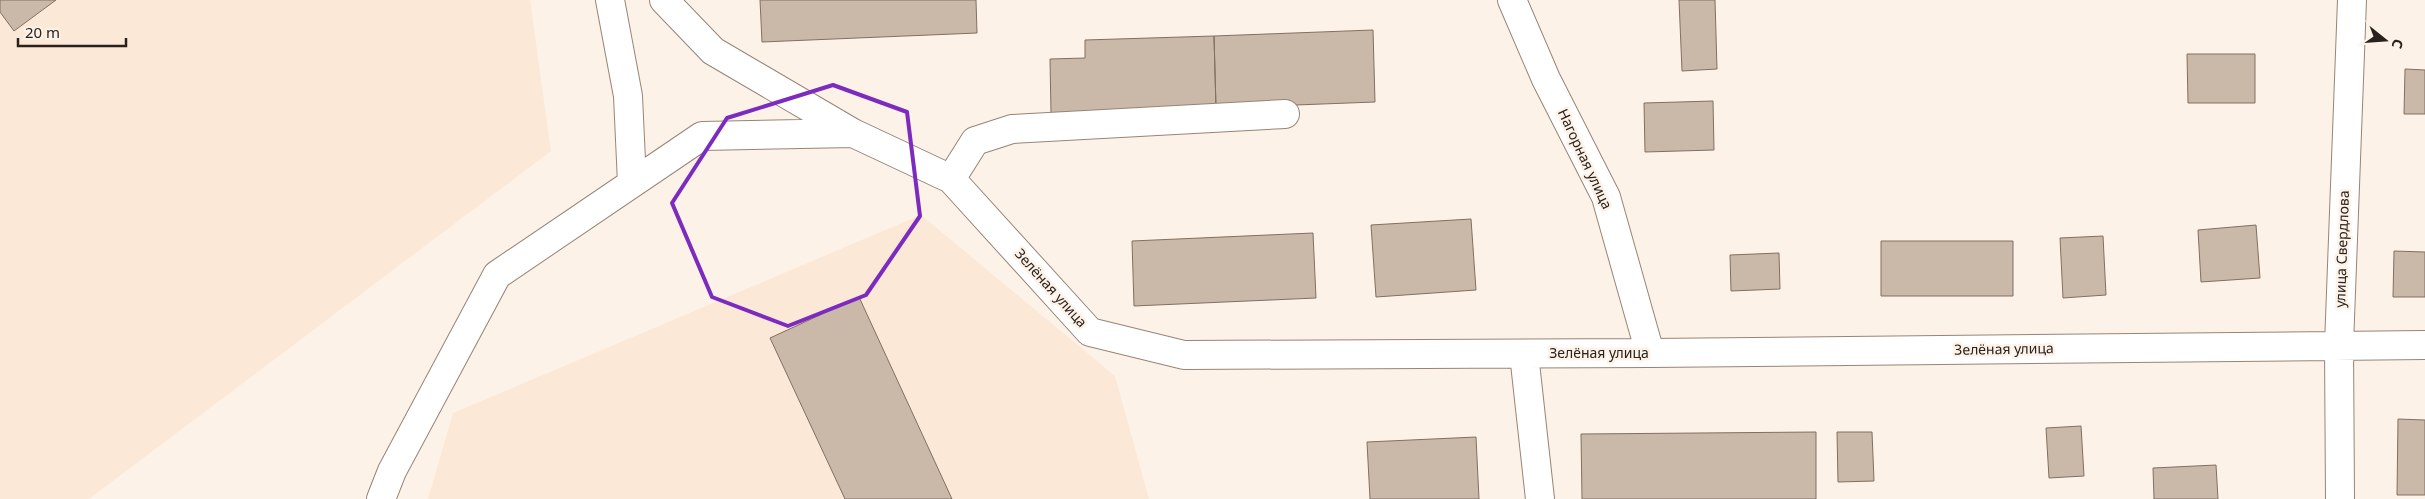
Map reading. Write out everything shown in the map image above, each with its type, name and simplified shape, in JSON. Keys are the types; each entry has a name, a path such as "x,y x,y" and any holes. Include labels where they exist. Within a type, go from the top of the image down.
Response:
{"street":[{"path":"610,0 628,96 632,183"},
{"name":"Зелёная улица","path":"664,0 713,51 853,133 951,179 1090,332 1184,355 1650,353 2425,345"},
{"name":"Нагорная улица","path":"1512,0 1546,79 1606,197 1650,353"},
{"name":"улица Свердлова","path":"2340,499 2338,346 2352,0"},
{"path":"951,179 975,141 1012,129 1284,114"},
{"path":"381,499 392,471 497,275 702,136 853,133"},
{"path":"1524,354 1540,499"}],"highlighted area":[{"path":"833,85 907,112 920,216 866,295 788,326 712,297 672,203 727,118"}],"shaded area":[{"path":"0,0 530,0 551,151 89,499 0,499"},
{"path":"921,215 1115,376 1149,499 428,499 453,413"}],"building":[{"path":"0,0 56,0 14,31 0,12"},
{"path":"760,0 976,0 977,33 762,42"},
{"path":"1679,0 1715,0 1717,69 1682,71"},
{"path":"1373,30 1375,102 1216,108 1214,36"},
{"path":"1214,36 1216,108 1051,113 1050,59 1085,58 1085,40"},
{"path":"2187,54 2255,54 2255,103 2188,103"},
{"path":"2405,69 2425,70 2425,114 2404,114"},
{"path":"1713,101 1714,150 1645,152 1644,103"},
{"path":"1471,219 1476,290 1376,297 1371,225"},
{"path":"2256,225 2260,278 2201,282 2198,230"},
{"path":"1313,233 1316,298 1134,306 1132,241"},
{"path":"2103,236 2106,295 2063,298 2060,238"},
{"path":"1881,241 2013,241 2013,296 1881,296"},
{"path":"2394,251 2425,252 2425,297 2393,297"},
{"path":"1779,253 1780,289 1731,291 1730,255"},
{"path":"859,297 952,499 845,499 770,338"},
{"path":"2398,419 2425,420 2425,495 2397,495"},
{"path":"2081,426 2084,476 2049,478 2046,428"},
{"path":"1816,432 1816,499 1582,499 1581,434"},
{"path":"1837,432 1872,432 1874,481 1838,482"},
{"path":"1476,437 1479,499 1370,499 1367,442"},
{"path":"2216,465 2218,499 2154,499 2153,468"}]}
